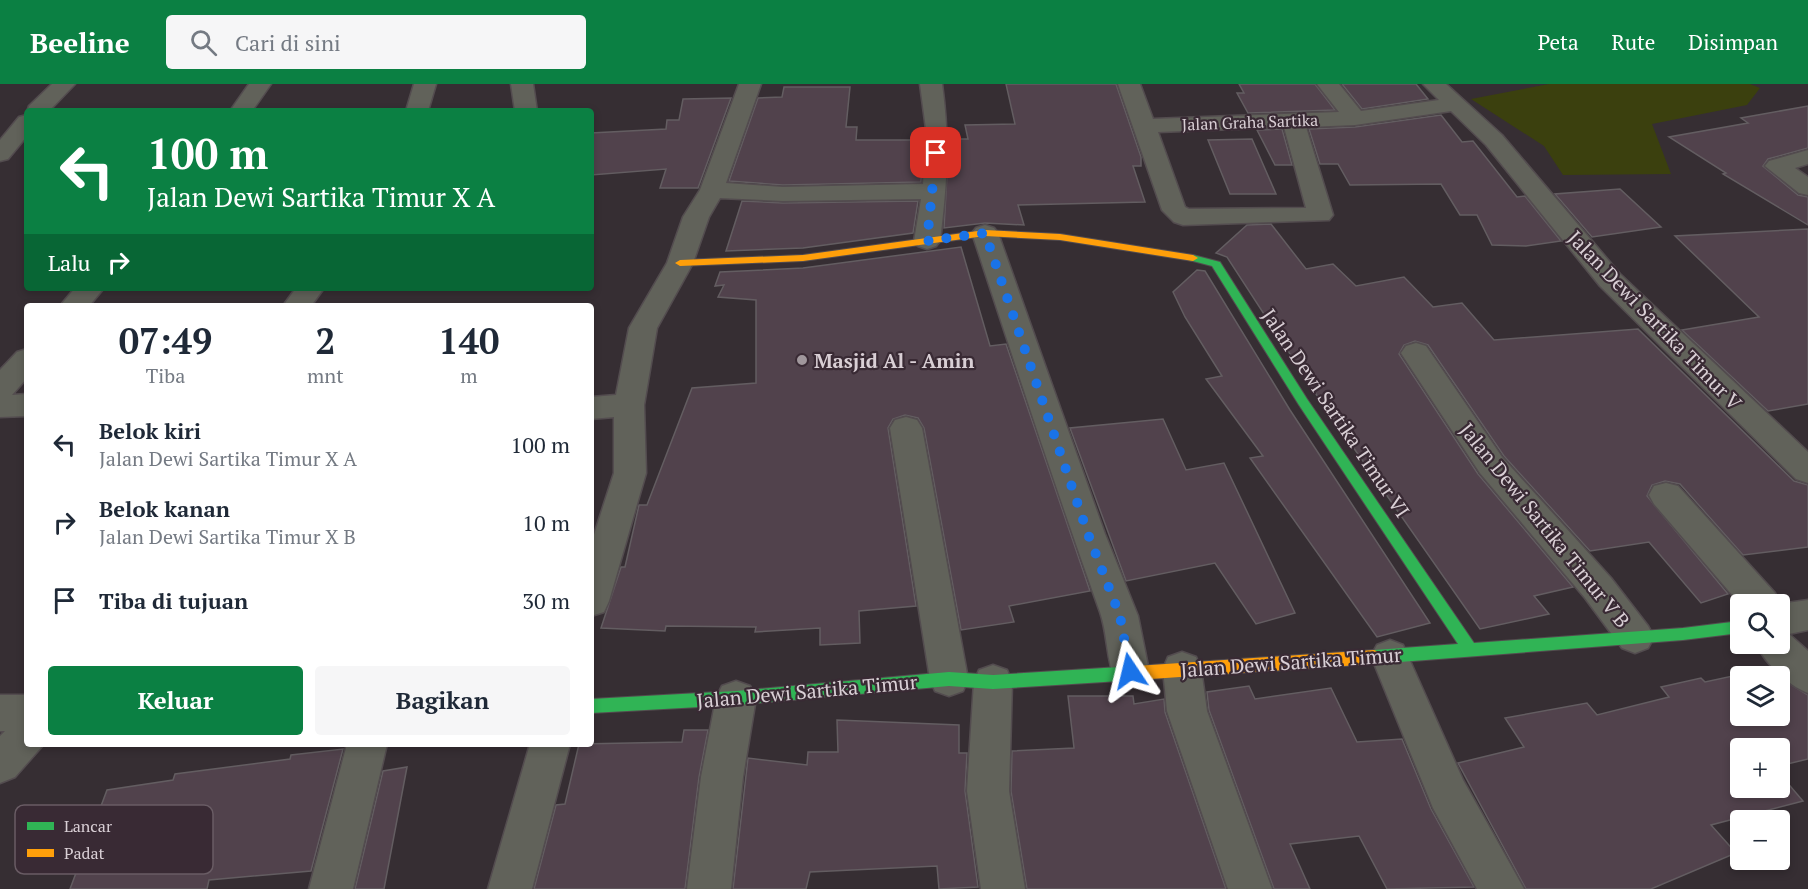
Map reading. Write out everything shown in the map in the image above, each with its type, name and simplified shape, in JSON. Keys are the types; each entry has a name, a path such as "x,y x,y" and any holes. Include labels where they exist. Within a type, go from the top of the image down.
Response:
{"street":[{"path":"41,108 64,84"},
{"path":"243,108 260,84"},
{"path":"418,108 425,84"},
{"path":"522,84 526,108"},
{"path":"594,591 630,473 629,405 643,328 680,263 696,217 712,190 750,84"},
{"path":"927,241 937,129 932,84"},
{"path":"1129,84 1174,210 1183,217 1320,215 1294,122"},
{"name":"Jalan Graha Sartika","path":"1328,84 1356,118"},
{"name":"Jalan Dewi Sartika Timur V","path":"1434,84 1494,140 1611,280 1808,471"},
{"name":"Jalan Graha Sartika","path":"1144,126 1356,118 1457,104"},
{"path":"0,154 24,126"},
{"path":"1808,157 1777,166 1808,188"},
{"path":"712,190 783,194 933,191"},
{"path":"985,233 1088,534 1120,616 1130,671"},
{"name":"Jalan Dewi Sartika Timur VI","path":"680,263 803,258 985,233 1042,235 1185,256 1216,264 1302,402 1470,649"},
{"path":"77,303 87,291"},
{"name":"Jalan Dewi Sartika Timur V B","path":"1416,352 1491,465 1598,588 1635,637"},
{"path":"0,389 24,362"},
{"path":"0,406 24,405"},
{"path":"594,408 629,405"},
{"path":"906,428 949,679"},
{"path":"1665,495 1753,594"},
{"path":"1790,618 1808,615"},
{"name":"Jalan Dewi Sartika Timur","path":"594,706 736,698 949,679 993,682 1130,671 1389,656 1730,628"},
{"path":"1785,654 1808,676"},
{"path":"1389,656 1444,784 1502,889"},
{"path":"1182,669 1187,711 1250,889"},
{"path":"993,682 988,791 1003,889"},
{"path":"709,889 722,777 736,698"},
{"path":"0,713 24,713"},
{"path":"0,764 24,739"},
{"path":"331,889 366,747"},
{"path":"510,889 549,747"}],"green space":[{"path":"1549,84 1750,84 1760,88 1747,105 1652,124 1671,174 1563,175 1544,146 1471,99"}],"building":[{"path":"1006,84 1116,84 1141,157 1141,166 1133,166 1145,202 1018,205 1024,225 985,223 944,228 949,139 968,139 965,125 1015,124"},
{"path":"1239,84 1315,84 1335,110 1248,113 1237,93 1244,93"},
{"path":"1342,84 1416,84 1428,99 1362,109"},
{"path":"784,87 850,87 846,127 857,127 856,140 923,140 921,182 783,185 729,181 758,98 782,97"},
{"path":"731,98 698,188 660,188 666,169 594,175 594,133 666,129 667,120 679,120 683,99"},
{"path":"1808,106 1808,148 1768,159 1763,166 1798,195 1808,197 1808,225 1723,174 1726,173 1669,137 1748,123 1741,118"},
{"path":"1441,115 1462,142 1473,141 1517,197 1525,196 1561,241 1526,246 1492,245 1477,215 1460,215 1441,184 1350,185 1338,164 1320,164 1309,129 1355,127"},
{"path":"1282,129 1292,165 1275,165 1257,130"},
{"path":"1252,139 1276,194 1230,194 1208,140"},
{"path":"1620,189 1661,227 1592,237 1555,194"},
{"path":"742,201 783,203 918,201 913,233 803,248 726,251"},
{"path":"1271,224 1306,269 1333,264 1356,286 1404,277 1433,307 1462,303 1494,340 1638,329 1794,481 1808,485 1808,547 1743,555 1680,484 1665,481 1652,485 1647,496 1728,594 1701,603 1649,542 1590,551 1504,456 1428,345 1415,341 1404,345 1399,354 1478,474 1573,587 1534,596 1549,614 1480,629 1316,394 1227,257 1216,253 1247,225"},
{"path":"1808,229 1808,404 1768,411 1682,330 1759,317 1675,236"},
{"path":"961,247 990,346 1006,344 1090,591 1009,606 1014,622 961,630 924,428 918,418 905,415 893,419 888,428 916,606 859,611 860,643 820,645 820,628 755,632 756,627 666,626 665,631 601,628 621,567 625,567 639,505 647,505 692,388 756,383 756,300 718,297 724,285 715,286 720,272 803,268"},
{"path":"1197,270 1205,271 1290,410 1430,623 1377,637 1250,458 1263,456 1206,379 1222,376 1185,317 1173,292"},
{"path":"1163,419 1186,470 1224,463 1295,613 1256,624 1215,563 1126,581 1070,428"},
{"path":"1730,677 1730,726 1790,726 1790,684 1808,695 1808,759 1790,763 1790,738 1730,738 1730,798 1790,798 1790,786 1803,801 1768,810 1730,810 1730,820 1711,825 1730,846 1730,856 1651,889 1526,889 1458,763 1524,747 1505,718 1587,703 1597,715 1669,697 1661,687 1701,678 1705,682"},
{"path":"1249,686 1255,699 1331,688 1357,742 1402,739 1431,809 1474,887 1387,889 1359,836 1290,844 1310,889 1274,889 1209,710 1207,692"},
{"path":"1068,696 1133,696 1134,704 1164,699 1165,712 1226,889 1027,889 1011,791 1012,751 1074,748"},
{"path":"837,720 959,725 959,753 967,753 965,791 978,887 939,889 937,866 810,872 806,889 733,889 748,758 807,765 808,752 838,752"},
{"path":"684,730 708,730 699,777 685,889 534,889 556,805 565,804 578,747 594,747 594,744 682,742"},
{"path":"343,749 311,871 209,880 207,889 70,889 76,874 213,874 213,805 101,805 107,790 173,780 175,774 290,759 291,755"},
{"path":"407,767 384,889 355,889 383,771"}],"traffic: fast":[{"path":"1193,258 1216,264 1303,402 1470,649"},
{"path":"1374,657 1683,634 1730,628"},
{"path":"594,706 736,698 949,679 993,682 1136,673"}],"traffic: slow":[{"path":"680,263 803,258 985,233 1060,237 1193,258"},
{"path":"1136,673 1374,657"}],"place":[{"name":"Masjid Al - Amin","path":"802,360"}],"route":[{"path":"936,153 936,176 927,241 985,233 1079,502 1088,534 1120,616 1130,671"}]}
